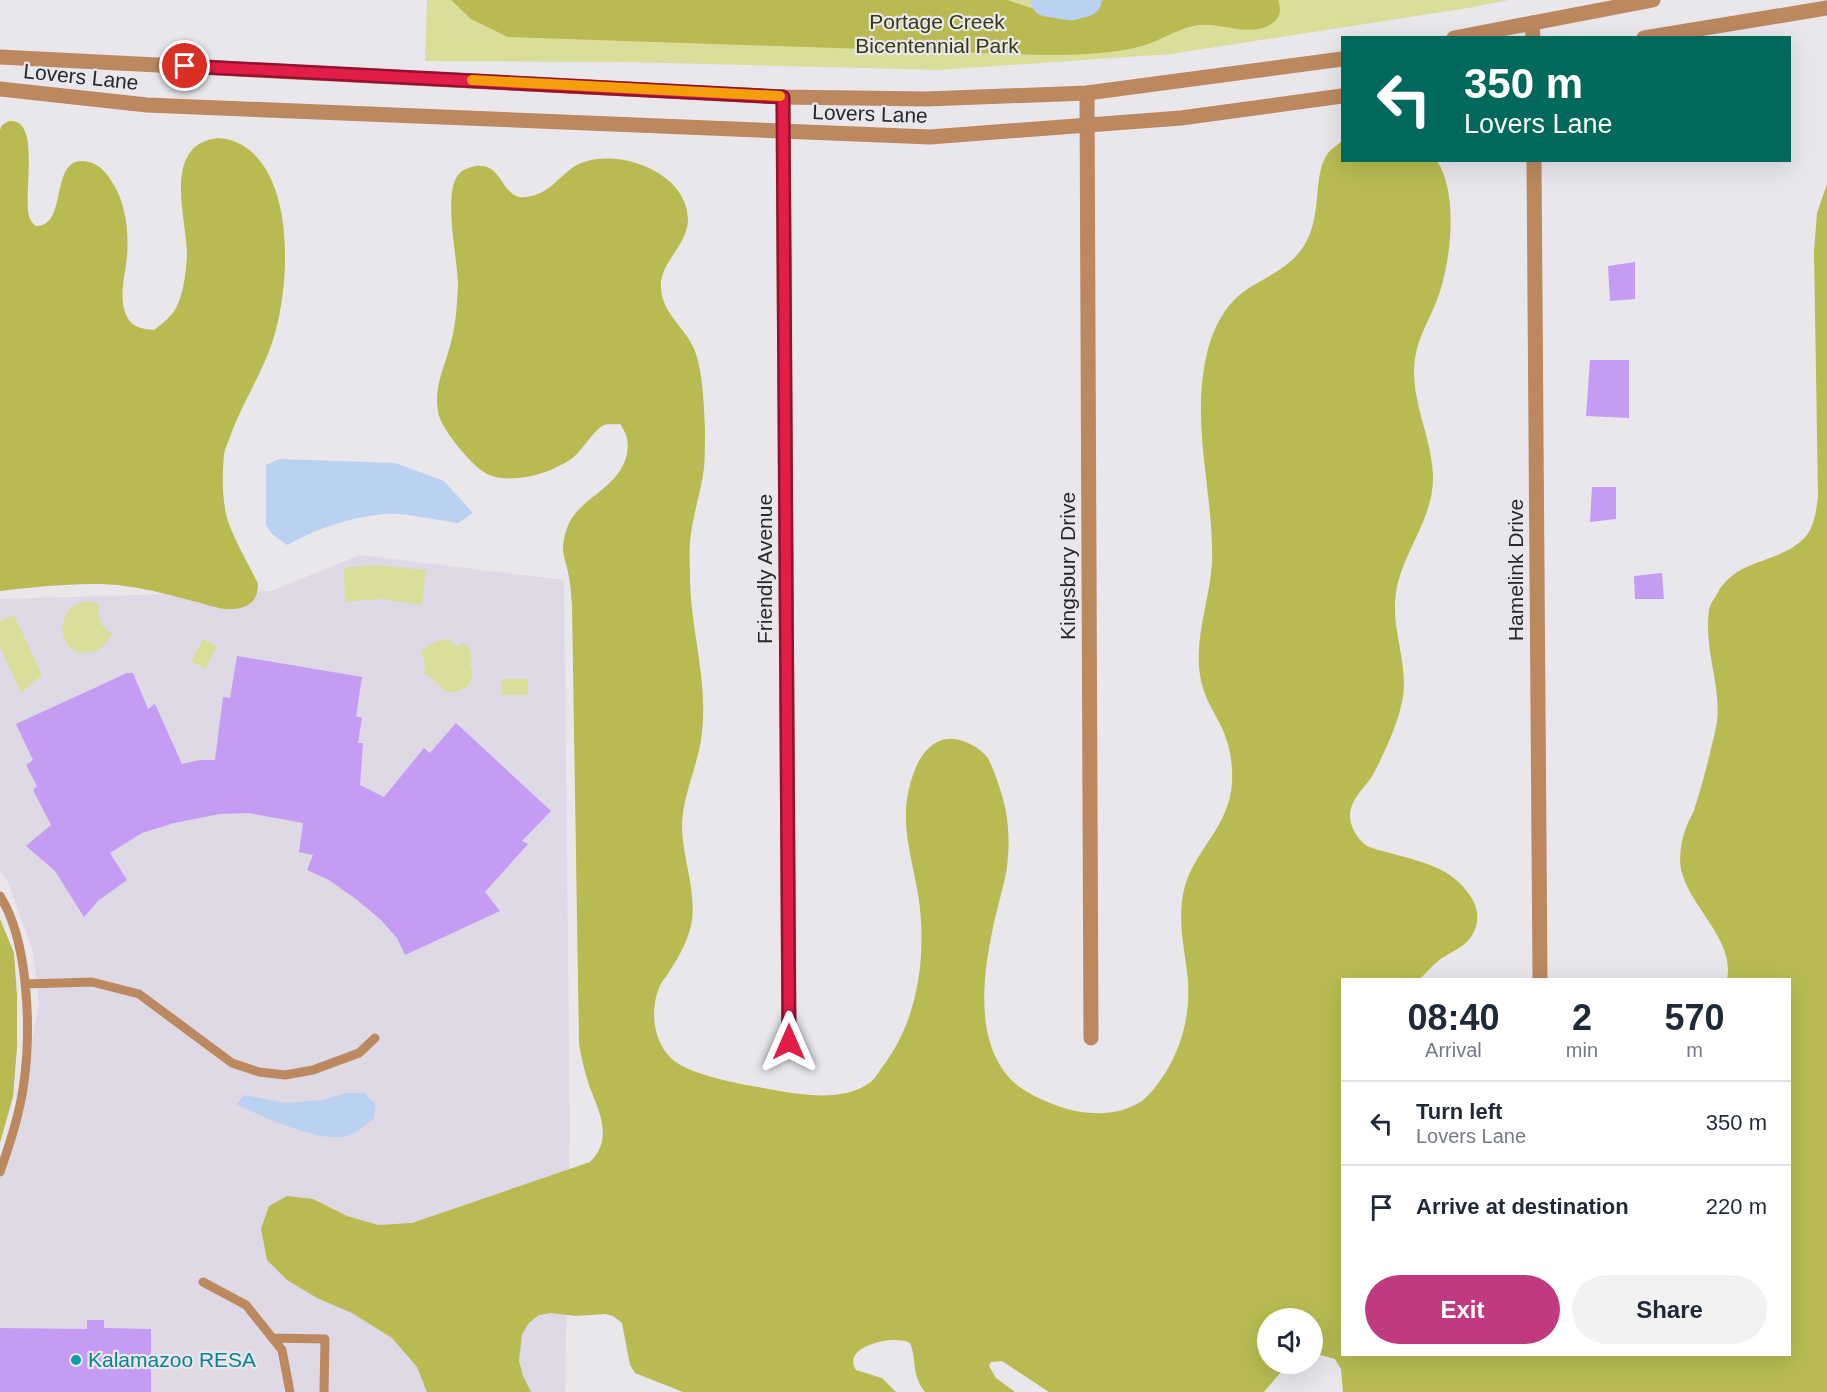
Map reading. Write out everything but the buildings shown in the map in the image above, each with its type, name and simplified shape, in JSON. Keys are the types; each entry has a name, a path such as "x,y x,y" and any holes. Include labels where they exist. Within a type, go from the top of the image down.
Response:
{"street":[{"path":"1474,36 1532,30 1653,0"},
{"path":"1656,36 1827,8"},
{"name":"Lovers Lane","path":"0,57 783,97 926,99 1087,93 1341,58"},
{"name":"Lovers Lane","path":"0,89 147,105 784,133 930,137 1087,127 1180,118 1341,96"},
{"name":"Kingsbury Drive","path":"1087,93 1091,1038"},
{"name":"Friendly Avenue","path":"783,97 789,1042"},
{"name":"Hamelink Drive","path":"1534,162 1540,978"}],"lane":[{"path":"0,896 18,940 25,984 27,1031 24,1082 14,1130 0,1172"},
{"path":"25,984 92,982 140,994 232,1063 259,1072 285,1075 313,1070 359,1053 375,1038"},
{"path":"203,1282 246,1305 273,1338 282,1350 290,1392"},
{"path":"273,1338 325,1339 324,1392"}],"shaded area":[{"path":"360,555 564,580 570,1131 565,1392 0,1392 0,1166 14,1130 39,1005 33,952 7,879 0,870 0,599 271,591"}],"green space":[{"name":"Portage Creek Bicentennial Park","path":"427,0 1509,0 1171,54 939,70 625,62 425,61"},
{"name":"Portage Creek Bicentennial Park","path":"451,0 1007,0 1034,9 1067,12 1104,0 1278,0 1280,9 1275,21 1267,27 1258,29 1199,25 1183,29 1146,45 1122,50 1074,55 1042,55 508,37 471,19"},
{"path":"9,121 19,123 25,132 29,161 28,209 30,219 36,226 46,223 53,215 63,178 68,168 76,162 95,164 110,179 120,197 127,227 128,247 123,305 131,323 143,329 154,330 164,322 174,311 181,296 187,255 182,207 182,174 186,159 194,148 217,138 238,143 260,161 272,182 280,208 284,237 283,295 268,355 231,434 223,463 223,495 227,518 258,584 255,599 244,607 224,609 134,587 111,585 62,585 0,591 0,130 2,125"},
{"path":"1341,142 1341,162 1438,162 1444,175 1448,192 1450,229 1446,268 1437,300 1418,346 1414,369 1417,400 1429,445 1433,476 1428,507 1404,563 1396,593 1396,620 1404,674 1402,702 1394,729 1378,765 1352,805 1350,818 1353,830 1367,846 1425,863 1455,879 1471,897 1476,906 1477,917 1476,927 1468,941 1437,962 1421,978 1341,978 1341,1356 1791,1356 1791,978 1727,978 1728,965 1725,951 1687,886 1682,873 1680,856 1684,833 1703,779 1717,717 1716,688 1709,642 1710,606 1726,582 1736,573 1796,545 1809,532 1815,517 1818,497 1814,251 1817,213 1827,184 1827,1392 1343,1392 1341,1369 1335,1359 1323,1356 1323,1308 1257,1308 1257,1374 1279,1374 1264,1392 1049,1392 1002,1361 991,1362 989,1366 996,1378 1015,1392 925,1392 916,1373 910,1343 893,1340 872,1344 862,1349 856,1354 853,1362 856,1370 882,1378 896,1392 683,1392 635,1373 630,1365 622,1323 613,1316 551,1313 539,1315 529,1323 522,1334 519,1361 531,1392 427,1392 417,1367 392,1338 352,1313 317,1298 287,1280 267,1260 261,1229 269,1206 287,1196 313,1199 347,1216 378,1225 412,1223 590,1162 597,1154 603,1136 600,1117 586,1077 579,1043 572,605 570,580 563,548 567,528 573,517 580,508 608,485 623,466 628,441 620,424 604,425 569,461 534,475 509,478 497,477 481,470 467,457 447,431 439,416 437,397 456,314 458,286 451,210 454,183 459,174 469,168 484,166 496,173 513,194 526,197 544,191 571,169 584,162 616,159 650,168 665,177 677,189 685,203 687,229 664,270 661,288 666,306 693,345 703,391 704,465 691,533 690,557 691,600 701,675 703,713 698,756 685,801 682,825 691,884 692,920 684,947 660,986 656,997 655,1025 665,1051 680,1065 707,1075 791,1093 840,1094 851,1092 872,1081 894,1050 909,1016 915,997 921,960 920,908 907,837 907,798 913,774 925,752 943,740 954,739 972,745 987,757 1004,801 1007,820 1009,838 1007,867 990,943 985,986 984,1008 993,1051 1003,1069 1017,1085 1025,1090 1061,1107 1084,1112 1108,1113 1120,1111 1142,1101 1166,1072 1177,1050 1184,1028 1188,993 1181,922 1182,898 1190,872 1225,812 1232,783 1229,748 1225,734 1203,690 1199,661 1199,647 1212,562 1212,536 1201,406 1202,380 1207,353 1216,326 1232,302 1246,290 1286,265 1305,244 1314,220 1323,162 1330,151"},
{"path":"374,565 426,570 422,605 380,599 345,602 344,568"},
{"path":"89,601 99,604 100,622 112,633 99,649 92,652 80,652 71,648 65,640 62,631 63,621 68,611 77,604"},
{"path":"14,615 42,675 21,693 0,647 0,621"},
{"path":"449,638 451,643 457,646 464,643 467,646 471,654 470,667 473,671 470,684 455,692 445,691 425,674 424,656 422,656 422,650 435,642"},
{"path":"203,639 217,646 205,669 191,661"},
{"path":"502,679 528,679 528,695 502,695"},
{"path":"0,919 14,953 17,1048 13,1097 0,1143"}],"water":[{"path":"279,459 395,463 444,481 473,513 458,523 401,514 359,518 310,534 287,545 272,534 266,525 266,465"},
{"path":"346,1093 364,1093 375,1104 374,1118 347,1136 322,1136 307,1133 236,1104 245,1095 285,1103 322,1100"}],"waterway":[{"path":"1047,0 1071,4 1085,0"}],"slow traffic":[{"path":"472,80 780,96"}],"place":[{"name":"Kalamazoo RESA","path":"76,1360"}],"route":[{"path":"185,66 783,97 789,1042"}]}
